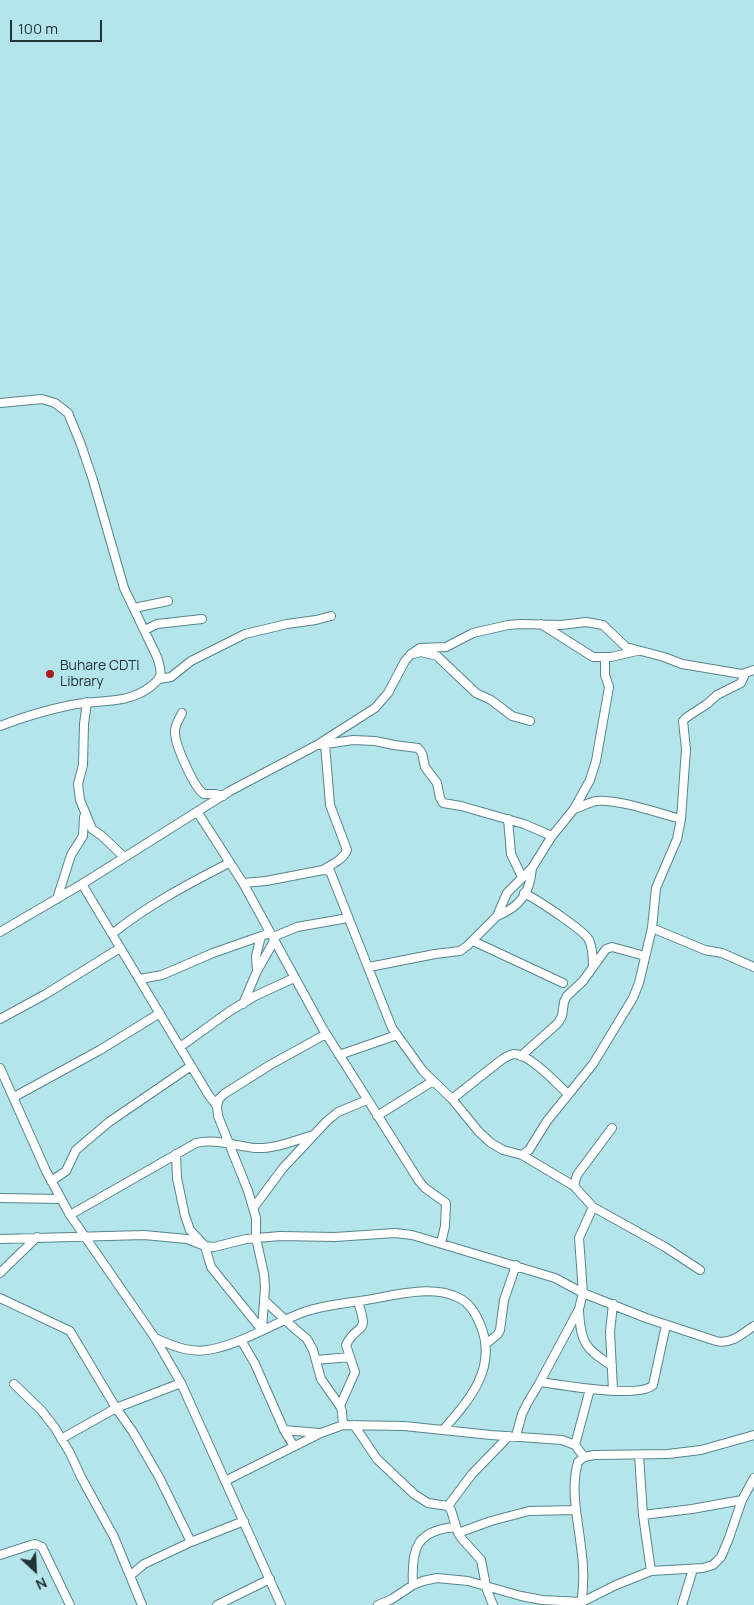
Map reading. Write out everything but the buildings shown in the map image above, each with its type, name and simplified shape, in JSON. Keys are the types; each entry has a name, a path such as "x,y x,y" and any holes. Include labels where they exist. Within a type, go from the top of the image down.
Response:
{"street":[{"path":"0,403 42,399 55,403 68,413 93,480 124,588 161,668 159,679"},
{"path":"134,608 168,602"},
{"path":"0,726 41,712 87,702 120,700 131,697 142,693 159,679 171,677 191,661 245,634 331,616"},
{"path":"145,630 157,624 202,619"},
{"path":"0,932 82,884 223,796 317,745 375,708 388,693 401,667 411,654 424,647 446,647 473,633 521,624 561,625 586,622 603,625 626,647 664,657 688,666 745,674 754,670"},
{"path":"540,624 593,657 605,658 638,651"},
{"path":"411,654 421,652 438,656 476,692 491,700 512,716 530,721"},
{"path":"498,916 507,893 532,868 552,836 583,796 592,774 608,702 610,684 605,675 605,658"},
{"path":"522,1155 529,1150 547,1121 593,1064 633,998 639,984 652,928 656,888 677,839 681,819 686,749 683,721 717,695 741,683 745,674"},
{"path":"87,702 84,724 83,764 78,784 80,800 92,829 124,857"},
{"path":"182,713 176,727 175,738 179,750 198,788 204,794 223,796"},
{"path":"317,745 353,740 375,741 418,748 422,753 425,767 437,783 443,803 508,819 552,836"},
{"path":"323,870 342,858 347,850 330,805 326,744"},
{"path":"574,809 592,802 602,801 637,807 681,819"},
{"path":"198,813 243,883 326,1034 377,1116 419,1181 425,1188 447,1204 441,1243"},
{"path":"57,899 71,855 83,836 85,815"},
{"path":"508,819 511,854 522,877"},
{"path":"112,934 131,918 160,900 229,863"},
{"path":"369,967 460,951 498,916 514,908 519,903 531,876 532,868"},
{"path":"243,883 266,881 328,870 333,876 389,1022 412,1058 452,1099 479,1132 491,1143 514,1154 522,1155 574,1186 593,1207 665,1247 700,1270"},
{"path":"82,884 217,1106"},
{"path":"524,893 535,898 586,936 591,948 594,967"},
{"path":"140,979 162,975 213,953 261,936 272,937 297,927 348,918"},
{"path":"652,928 705,950 722,953 754,967"},
{"path":"257,970 256,956 261,936"},
{"path":"242,1004 272,937"},
{"path":"473,940 563,983"},
{"path":"521,1056 558,1023 562,1016 567,996 583,981 594,967 602,952 609,947 626,949 645,956"},
{"path":"0,1018 62,984 120,948"},
{"path":"180,1047 242,1004 294,978"},
{"path":"14,1097 100,1050 160,1013"},
{"path":"262,1330 265,1301 264,1274 256,1238 254,1207 218,1116 217,1106 219,1099 246,1079 326,1034"},
{"path":"339,1055 397,1035"},
{"path":"452,1099 508,1056 515,1054 533,1063 568,1094"},
{"path":"51,1180 66,1171 76,1150 109,1122 192,1066"},
{"path":"0,1068 51,1180 70,1215 155,1338 181,1382 281,1605"},
{"path":"377,1116 433,1081"},
{"path":"254,1207 283,1168 313,1135 338,1112 367,1100"},
{"path":"574,1186 576,1175 612,1128"},
{"path":"70,1215 196,1143 207,1140 256,1148 273,1147 313,1135"},
{"path":"176,1154 177,1178 186,1221 190,1230 206,1246 211,1267 262,1330"},
{"path":"0,1198 61,1199"},
{"path":"448,1506 472,1474 512,1436 578,1309 583,1293 580,1238 593,1207"},
{"path":"0,1239 84,1236 172,1236 206,1246 220,1246 256,1238 280,1236 335,1237 395,1233 412,1234 555,1278 583,1293 722,1343 734,1339 754,1326"},
{"path":"0,1273 37,1237"},
{"path":"486,1344 500,1330 504,1300 516,1265"},
{"path":"155,1338 188,1351 213,1349 241,1340 286,1319 324,1306 420,1292 456,1296 466,1302 474,1311 483,1331 486,1344 482,1374 476,1390 444,1429"},
{"path":"0,1298 70,1331 159,1477 191,1542"},
{"path":"265,1301 307,1339 316,1360 321,1379 340,1406 343,1425"},
{"path":"340,1406 355,1372 346,1345 352,1336 362,1328 364,1323 358,1302"},
{"path":"613,1304 610,1332 613,1390"},
{"path":"578,1309 580,1333 583,1340 592,1352 612,1366"},
{"path":"540,1382 590,1389 644,1391 653,1385 666,1324"},
{"path":"241,1340 255,1364 284,1430 294,1446"},
{"path":"316,1360 350,1357"},
{"path":"61,1439 116,1408 181,1382"},
{"path":"14,1384 41,1410 55,1428 114,1537 142,1605"},
{"path":"575,1446 590,1389"},
{"path":"225,1481 321,1433 343,1425 444,1429 562,1440 575,1446 584,1457"},
{"path":"354,1425 378,1459 414,1494 428,1503 448,1506 457,1530 480,1560 493,1605"},
{"path":"284,1430 321,1433"},
{"path":"581,1604 584,1584 576,1510 576,1470 578,1462 584,1457 594,1454 639,1455 700,1450 754,1435"},
{"path":"639,1455 643,1515 651,1571"},
{"path":"378,1605 392,1599 413,1585 437,1578 468,1581 542,1600 581,1604 616,1585 651,1571 703,1568 721,1557 742,1500 754,1478"},
{"path":"643,1515 742,1500"},
{"path":"413,1585 412,1564 414,1552 420,1542 437,1530 457,1530 529,1511 576,1510"},
{"path":"130,1576 144,1564 191,1542 244,1521"},
{"path":"0,1555 31,1544 42,1547 66,1604"},
{"path":"682,1605 693,1569"},
{"path":"217,1605 270,1579"}],"place":[{"name":"Buhare CDTI Library","path":"50,674"}]}
